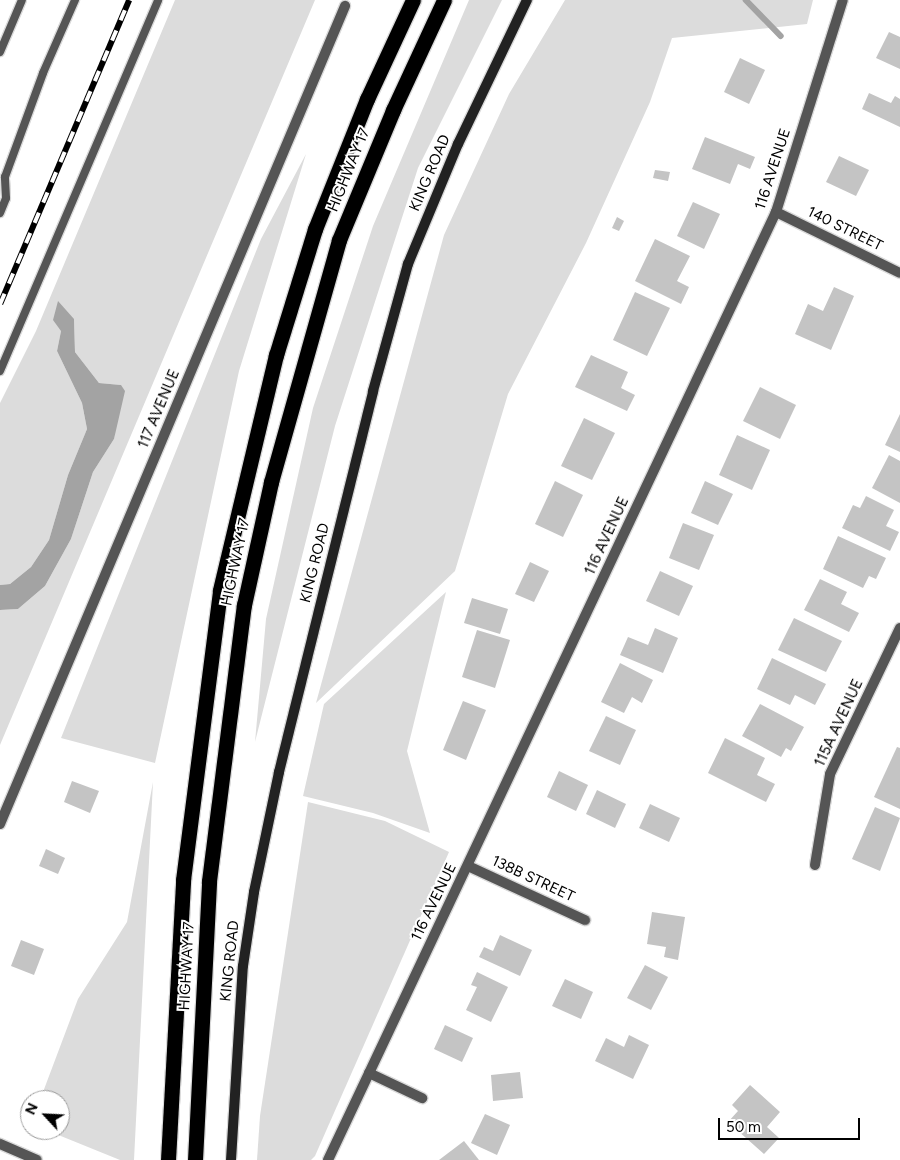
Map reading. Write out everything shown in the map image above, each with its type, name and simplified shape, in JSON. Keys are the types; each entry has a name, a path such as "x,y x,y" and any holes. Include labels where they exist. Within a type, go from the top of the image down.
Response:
{"highway":[{"name":"HIGHWAY 17","path":"168,1160 183,880 220,590 276,355 315,229 367,99 413,0"},
{"name":"HIGHWAY 17","path":"195,1160 209,882 244,605 271,482 339,240 393,110 444,0"}],"street":[{"name":"KING ROAD","path":"231,1160 243,966 254,892 279,772 373,390 408,264 470,117 527,0"},
{"name":"116 AVENUE","path":"328,1160 776,212 843,0"},
{"name":"117 AVENUE","path":"0,824 345,6"},
{"name":"140 STREET","path":"776,212 900,273"},
{"name":"115A AVENUE","path":"815,865 830,774 900,628"},
{"name":"138B STREET","path":"468,866 585,920"},
{"path":"369,1073 422,1098"},
{"path":"0,1144 37,1160"}],"lane":[{"path":"0,52 22,0"},
{"path":"0,213 6,198 6,177 43,73 75,0"},
{"path":"0,371 158,0"}],"shaded area":[{"path":"175,0 315,0 0,745 0,610 18,609 45,586 71,539 93,472 114,439 121,385 99,383 75,352 74,319 61,331 57,351 82,403 87,429 68,475 49,540 31,567 10,584 0,585 0,403 36,331"},
{"path":"469,0 502,0 418,168 335,426 255,742 266,619 313,408 373,226"},
{"path":"565,0 813,0 807,24 672,38 650,102 586,243 508,394 455,571 316,703 444,235 509,94"},
{"path":"306,154 239,371 155,763 61,738 261,239"},
{"path":"58,301 74,319 75,352 99,383 121,385 125,391 114,439 93,472 71,539 45,586 18,609 0,610 0,585 10,584 31,567 49,540 68,475 87,429 82,403 57,351 61,331 53,320"},
{"path":"446,592 407,751 430,833 373,813 303,796 324,704"},
{"path":"153,782 134,1160 120,1160 70,1140 70,1090 44,1090 78,999 127,922"},
{"path":"308,802 385,821 449,852 315,1156 311,1160 257,1160 260,1116"}],"building":[{"path":"889,32 900,37 900,69 876,58"},
{"path":"740,58 765,70 749,104 724,92"},
{"path":"869,93 891,103 895,96 900,99 900,127 862,109"},
{"path":"705,137 755,157 750,169 738,164 730,184 692,169"},
{"path":"839,156 869,170 856,196 826,182"},
{"path":"655,170 670,172 668,181 653,178"},
{"path":"693,202 720,214 704,249 677,236"},
{"path":"617,217 624,221 619,231 612,228"},
{"path":"655,239 690,256 677,281 689,287 681,304 635,281"},
{"path":"834,287 854,296 831,350 795,334 808,304 823,311"},
{"path":"635,292 670,308 647,356 613,340"},
{"path":"591,355 628,372 621,388 635,395 627,411 575,387"},
{"path":"760,387 796,405 780,439 743,421"},
{"path":"900,414 900,452 885,445"},
{"path":"584,418 615,433 592,480 561,466"},
{"path":"737,435 770,450 752,490 719,475"},
{"path":"889,455 900,461 900,503 872,488"},
{"path":"555,481 583,495 563,537 535,524"},
{"path":"705,481 733,494 718,525 691,513"},
{"path":"866,496 894,510 886,526 899,532 890,551 842,528 853,505 860,508"},
{"path":"683,523 714,535 699,570 669,558"},
{"path":"838,536 886,558 876,579 869,576 863,588 823,569"},
{"path":"530,562 549,571 534,602 515,594"},
{"path":"660,571 693,586 679,616 646,601"},
{"path":"820,579 847,592 841,604 859,613 849,632 804,610"},
{"path":"472,598 508,609 500,634 464,623"},
{"path":"794,618 842,641 826,672 778,650"},
{"path":"655,628 678,638 663,673 620,655 628,637 648,645"},
{"path":"477,630 510,640 495,688 462,677"},
{"path":"772,658 826,684 815,705 795,695 790,705 757,689"},
{"path":"620,663 653,680 642,703 632,697 624,713 601,702"},
{"path":"463,701 486,710 466,760 443,750"},
{"path":"760,704 804,727 791,751 786,748 781,757 742,736"},
{"path":"606,716 636,730 620,765 589,751"},
{"path":"725,738 765,758 757,775 775,784 766,802 708,773"},
{"path":"897,747 900,748 900,809 874,797"},
{"path":"559,771 588,785 576,811 547,797"},
{"path":"72,781 99,791 90,813 64,802"},
{"path":"597,790 626,804 615,828 586,814"},
{"path":"650,804 680,818 669,842 639,828"},
{"path":"875,807 900,818 880,871 852,859"},
{"path":"46,849 65,858 58,874 39,866"},
{"path":"652,912 685,917 678,960 664,957 666,947 647,944"},
{"path":"500,935 532,950 520,976 479,957 484,947 493,951"},
{"path":"21,940 44,949 34,975 11,966"},
{"path":"645,965 668,977 651,1010 627,998"},
{"path":"477,972 508,987 491,1022 466,1010 477,987 471,985"},
{"path":"565,979 593,992 581,1019 552,1006"},
{"path":"445,1025 473,1038 462,1062 434,1049"},
{"path":"629,1035 649,1045 633,1079 595,1061 606,1038 624,1047"},
{"path":"520,1072 523,1098 493,1101 491,1075"},
{"path":"750,1085 780,1112 767,1127 779,1138 764,1154 728,1122 738,1111 732,1105"},
{"path":"485,1114 510,1125 497,1155 471,1143"},
{"path":"464,1141 479,1160 439,1160"}],"waterway":[{"path":"746,0 781,36"}],"railway":[{"path":"0,304 129,0"}]}
